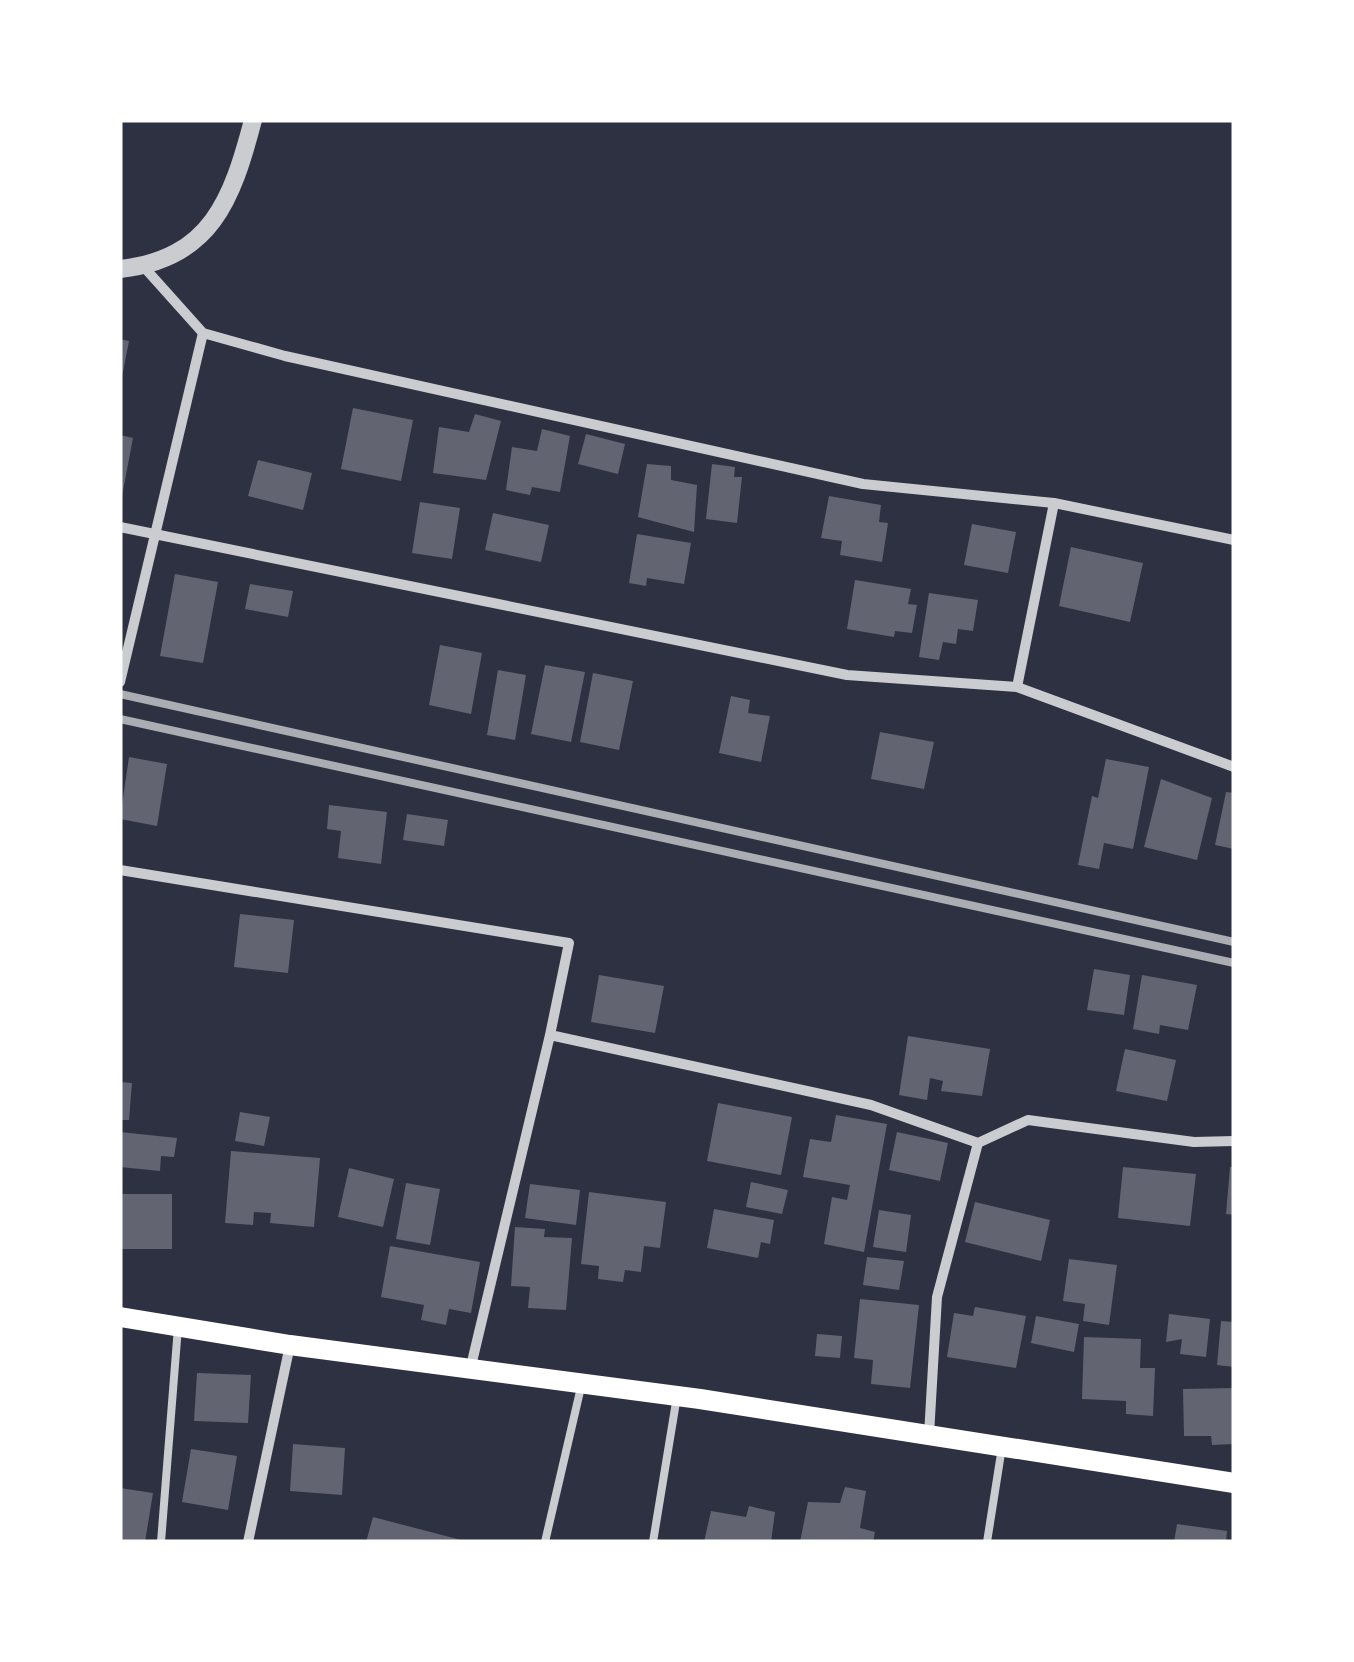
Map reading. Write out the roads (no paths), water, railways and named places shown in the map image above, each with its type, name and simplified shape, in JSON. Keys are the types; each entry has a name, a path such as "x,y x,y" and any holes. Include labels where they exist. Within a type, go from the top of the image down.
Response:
{"main road":[{"path":"120,1317 290,1346 470,1366 677,1396 1234,1483"}],"street":[{"path":"120,269 177,257 211,223 238,178 252,120"},
{"path":"143,266 203,332 285,356 862,484 1054,502 1234,540"},
{"path":"120,682 203,332"},
{"path":"1017,687 1054,502"},
{"path":"120,527 847,675 1017,687 1234,767"},
{"path":"120,870 569,943 470,1366"},
{"path":"550,1035 870,1105 978,1142 1028,1120 1194,1142 1234,1141"},
{"path":"929,1435 937,1298 978,1142"},
{"path":"248,1542 290,1346"}],"lane":[{"path":"161,1542 166,1518 178,1327"},
{"path":"544,1542 582,1382"},
{"path":"653,1542 677,1396"},
{"path":"987,1542 1002,1447"}],"railway":[{"path":"120,694 1234,942"},
{"path":"120,719 1234,963"}]}
